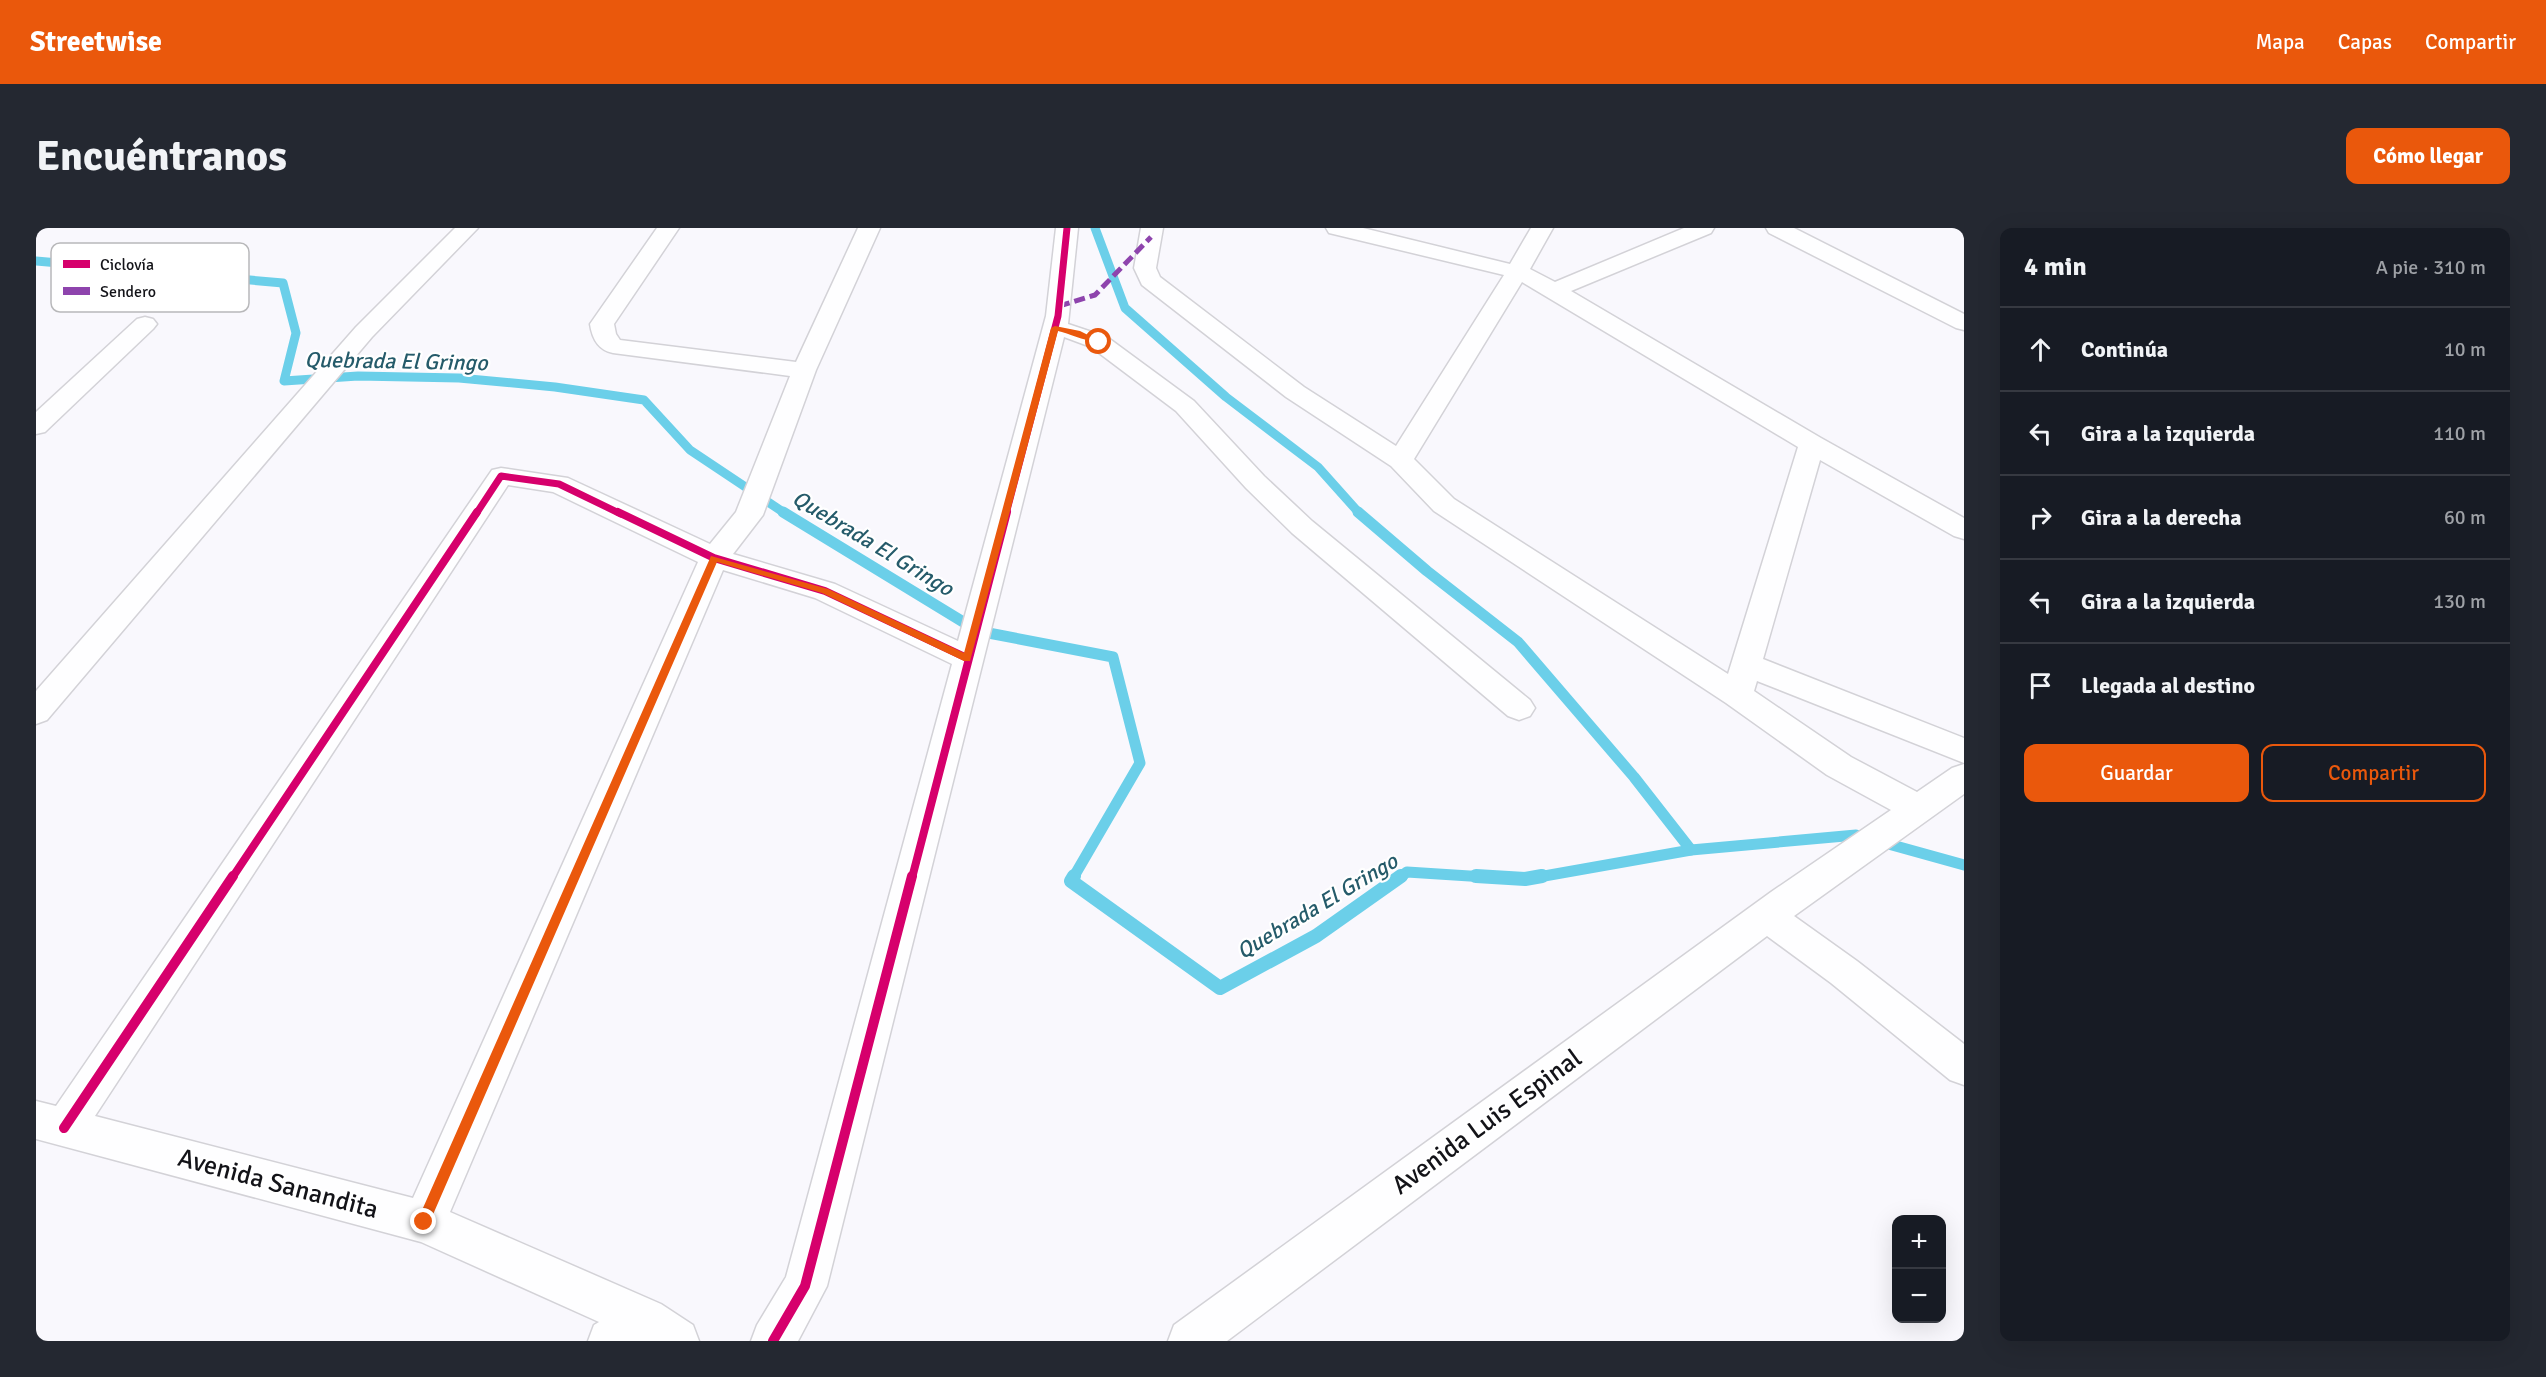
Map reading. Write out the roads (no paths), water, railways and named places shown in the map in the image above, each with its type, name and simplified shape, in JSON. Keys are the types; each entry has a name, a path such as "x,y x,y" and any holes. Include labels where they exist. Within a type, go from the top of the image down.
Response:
{"street":[{"path":"36,712 364,333 467,228"},
{"path":"668,228 602,324 604,336 613,346 804,370"},
{"path":"424,1222 714,558 750,513 804,370 869,228"},
{"path":"773,1341 805,1286 968,654 1055,328 1067,228"},
{"path":"1152,228 1145,268 1150,279 1295,392 1400,460 1444,505 1737,694 1839,766 1912,813 1964,777"},
{"path":"1337,228 1517,272 1554,290 1812,444 1964,530"},
{"path":"1400,460 1542,228"},
{"path":"1554,290 1703,228"},
{"path":"1777,228 1964,322"},
{"path":"36,426 145,324"},
{"path":"1055,328 1077,333 1099,342 1185,406 1255,482 1302,527 1519,708"},
{"path":"1737,694 1812,444"},
{"path":"50,1124 501,476 559,484 714,558 825,591 968,654"},
{"path":"1746,664 1964,751"},
{"name":"Avenida Luis Espinal","path":"1190,1341 1775,910 1912,813"},
{"path":"1775,910 1844,972 1964,1067"},
{"name":"Avenida Sanandita","path":"50,1124 424,1222 644,1334"}],"waterway":[{"path":"1095,228 1125,308 1226,397 1318,467 1359,513"},
{"name":"Quebrada El Gringo","path":"36,261 51,262"},
{"name":"Quebrada El Gringo","path":"249,280 283,283 296,333 284,381 358,376 459,378 555,387 644,400 690,450 783,512"},
{"name":"Quebrada El Gringo","path":"783,512 978,631 1113,657 1140,763 1073,878"},
{"path":"1359,513 1427,571 1518,642 1634,777 1691,850"},
{"name":"Quebrada El Gringo","path":"1691,850 1856,835 1964,865"},
{"name":"Quebrada El Gringo","path":"1533,878 1691,850"},
{"name":"Quebrada El Gringo","path":"1399,878 1407,872 1501,878"},
{"name":"Quebrada El Gringo","path":"1074,876 1071,881 1220,988 1316,936 1401,876"},
{"name":"Quebrada El Gringo","path":"1476,876 1525,879 1542,876"}]}
